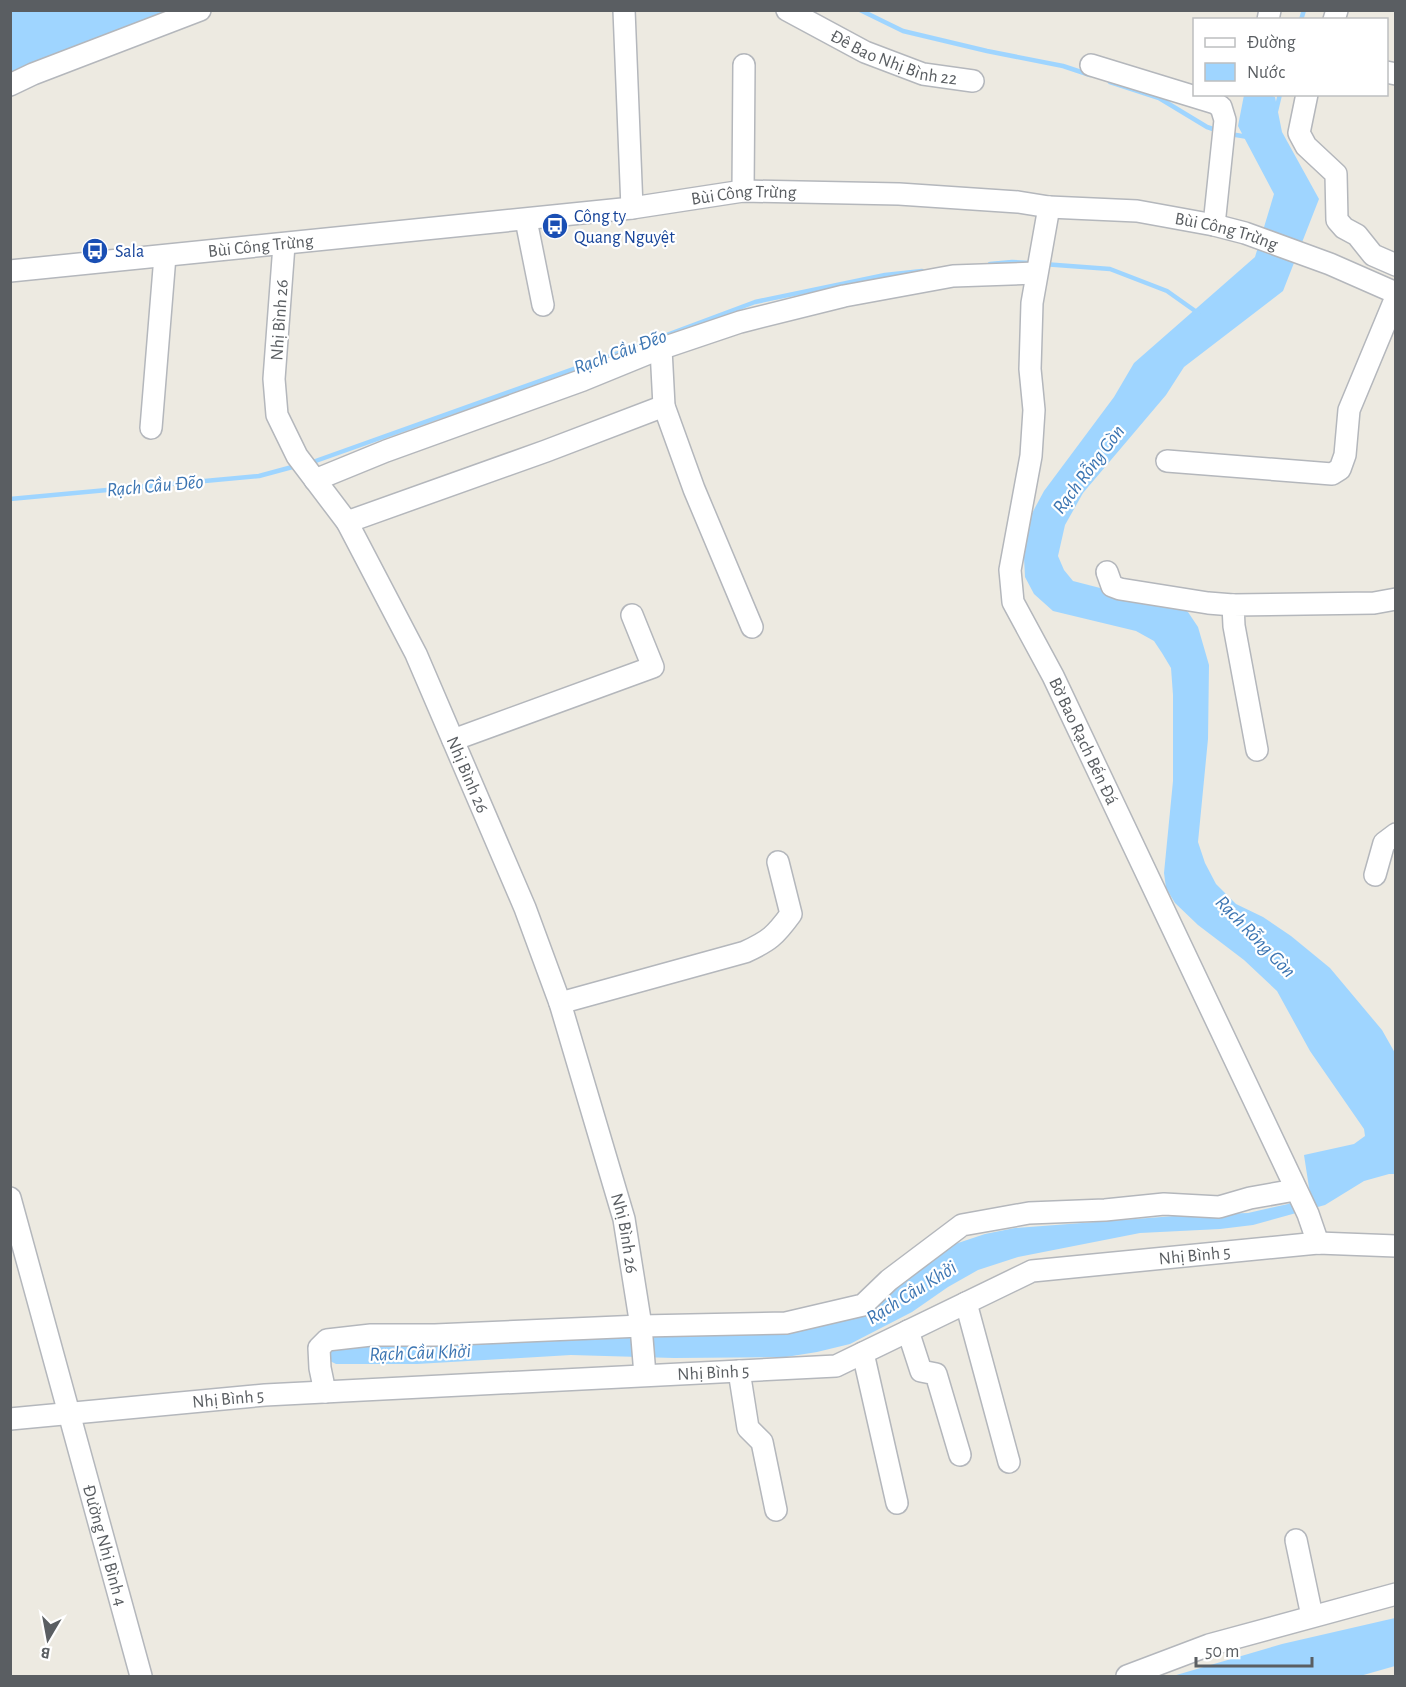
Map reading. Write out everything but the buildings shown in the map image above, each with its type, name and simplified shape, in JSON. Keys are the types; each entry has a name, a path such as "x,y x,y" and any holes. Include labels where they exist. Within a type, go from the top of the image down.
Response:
{"street":[{"path":"10,85 200,10"},
{"path":"624,10 633,208"},
{"name":"Đê Bao Nhị Bình 22","path":"787,10 865,52 923,74 973,81"},
{"path":"743,191 744,65"},
{"path":"1091,65 1215,103 1221,107 1225,120 1214,225"},
{"path":"1307,96 1299,133 1306,146 1336,174 1337,220 1344,228 1357,235 1373,255 1395,265"},
{"name":"Bùi Công Trừng","path":"10,272 526,220 633,208 743,191 899,194 1018,202 1049,207 1137,211 1245,233 1330,264 1395,295"},
{"name":"Bờ Bao Rạch Bến Đá","path":"1049,207 1032,303 1030,369 1034,410 1031,456 1010,570 1013,602 1053,676 1132,842 1301,1200 1318,1243"},
{"path":"526,220 543,305"},
{"name":"Nhị Bình 26","path":"284,244 274,379 277,415 297,456 347,522 416,654 525,908 560,1003 624,1219 641,1328 645,1370"},
{"path":"151,428 165,256"},
{"path":"313,477 740,322 844,296 952,276 1037,269"},
{"path":"1167,461 1332,474 1340,469 1345,455 1349,410 1395,295"},
{"path":"661,349 664,406 694,489 752,627"},
{"path":"347,522 664,406"},
{"path":"1107,572 1112,586 1120,590 1208,603 1233,605 1374,603 1395,599"},
{"path":"1233,605 1234,626 1257,750"},
{"path":"453,740 653,667 632,615"},
{"path":"1375,875 1384,843 1395,834"},
{"path":"560,1003 745,952 767,942 780,930 791,914 778,862"},
{"name":"Đường Nhị Bình 4","path":"10,1198 141,1677"},
{"path":"325,1392 319,1348 327,1340 371,1335 435,1335 786,1323 863,1305 889,1280 962,1225 1029,1213 1105,1210 1164,1204 1219,1207 1250,1198 1301,1200"},
{"name":"Nhị Bình 5","path":"10,1419 265,1395 645,1370 739,1371 836,1366 1032,1271 1318,1243 1395,1246"},
{"path":"966,1303 1009,1462"},
{"path":"908,1331 921,1371 936,1374 960,1455"},
{"path":"863,1353 897,1503"},
{"path":"739,1371 748,1428 762,1442 776,1510"},
{"path":"1296,1540 1312,1616"},
{"path":"1127,1677 1209,1645 1395,1594"}],"water":[{"path":"10,11 174,11 40,59 11,72"},
{"name":"Rạch Cầu Khởi","path":"1244,96 1275,97 1282,132 1319,199 1283,291 1184,367 1166,395 1083,493 1065,525 1058,556 1064,570 1073,581 1175,603 1188,612 1198,627 1209,665 1208,739 1198,842 1205,863 1216,884 1236,904 1263,917 1291,936 1330,968 1382,1030 1395,1053 1395,1174 1364,1181 1325,1205 1253,1225 1140,1233 1018,1257 978,1270 912,1312 850,1344 817,1352 786,1357 674,1358 571,1355 417,1364 336,1364 326,1359 328,1343 554,1341 630,1335 796,1328 928,1262 949,1246 985,1234 1015,1228 1188,1215 1248,1213 1288,1204 1310,1194 1304,1155 1354,1144 1365,1136 1364,1129 1310,1051 1277,991 1244,960 1198,925 1175,903 1166,888 1164,873 1173,781 1173,695 1171,668 1162,653 1154,641 1136,631 1053,611 1034,594 1025,577 1023,538 1030,517 1044,491 1114,397 1134,363 1255,257 1274,194 1238,126"},
{"path":"1395,1618 1395,1666 1360,1676 1173,1676 1282,1644"}],"waterway":[{"path":"860,10 903,31 1063,66 1090,75"},
{"name":"Rạch Rỗng Gòn","path":"1302,18 1304,10"},
{"path":"1110,82 1159,98 1207,127 1219,131"},
{"name":"Rạch Rỗng Gòn","path":"1276,111 1280,96"},
{"path":"1230,134 1248,137"},
{"name":"Rạch Cầu Đẽo","path":"990,264 1029,263"},
{"name":"Rạch Cầu Đẽo","path":"1043,264 1110,269 1167,291 1198,313"},
{"name":"Rạch Cầu Đẽo","path":"310,463 755,302 885,275 922,271"},
{"name":"Rạch Cầu Đẽo","path":"10,499 259,476 296,466"}],"place":[{"name":"Công ty Quang Nguyệt","path":"555,226"},
{"name":"Sala","path":"95,251"}]}
